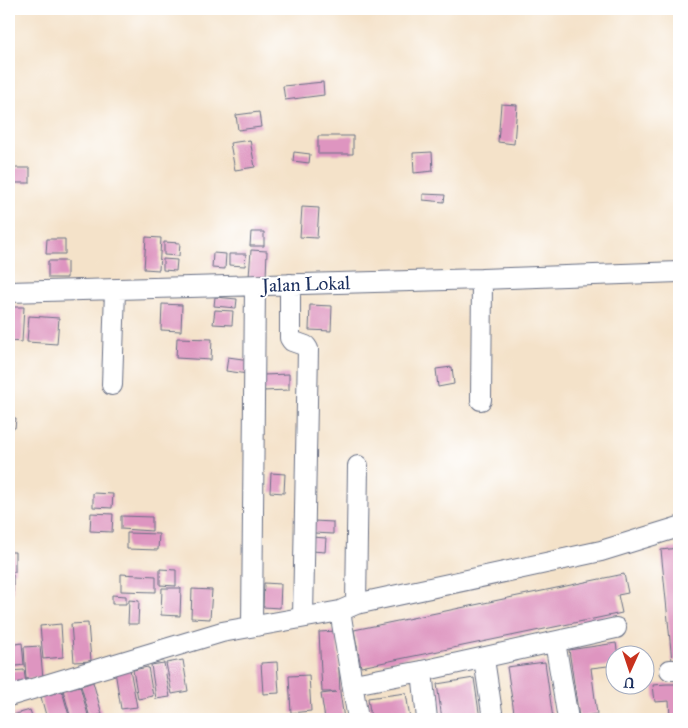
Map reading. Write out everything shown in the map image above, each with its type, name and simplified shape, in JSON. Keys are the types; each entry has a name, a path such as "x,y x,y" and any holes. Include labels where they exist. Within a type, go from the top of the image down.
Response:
{"street":[{"name":"Jalan Lokal","path":"9,292 679,272"},
{"path":"481,400 482,279"},
{"path":"290,284 290,338 292,341 306,346 308,349 303,617"},
{"path":"252,626 255,286"},
{"path":"112,385 115,290"},
{"path":"358,466 348,608 358,719"},
{"path":"9,696 222,632 348,608 601,551 679,527"},
{"path":"354,684 484,658 616,628"},
{"path":"555,642 568,719"},
{"path":"484,658 493,719"},
{"path":"422,671 427,719"}],"building":[{"path":"323,82 324,95 285,100 283,86"},
{"path":"501,104 517,105 514,144 498,142"},
{"path":"259,112 261,127 238,130 236,115"},
{"path":"318,136 353,136 353,154 318,154"},
{"path":"250,140 255,167 235,170 230,143"},
{"path":"294,152 310,154 309,163 293,161"},
{"path":"432,152 433,171 414,173 413,153"},
{"path":"9,168 30,168 30,183 9,183"},
{"path":"9,190 14,190 12,231 9,231"},
{"path":"423,194 445,195 444,202 423,200"},
{"path":"302,207 319,208 317,238 300,237"},
{"path":"251,232 264,232 264,246 250,246"},
{"path":"146,237 161,238 159,270 144,269"},
{"path":"47,239 65,239 65,254 46,254"},
{"path":"164,242 180,243 179,256 164,255"},
{"path":"251,250 267,251 266,278 249,277"},
{"path":"213,253 226,254 225,269 212,268"},
{"path":"229,254 246,254 245,266 229,265"},
{"path":"163,259 177,260 176,271 163,270"},
{"path":"48,261 67,261 67,278 48,278"},
{"path":"215,297 237,299 236,308 214,306"},
{"path":"162,304 182,305 181,331 161,330"},
{"path":"310,305 332,306 331,331 309,330"},
{"path":"9,307 24,307 22,342 9,341"},
{"path":"215,310 233,311 232,325 213,324"},
{"path":"29,316 59,318 57,344 27,342"},
{"path":"177,338 212,339 211,360 176,358"},
{"path":"228,357 250,360 248,374 226,371"},
{"path":"452,367 454,384 438,387 436,369"},
{"path":"289,374 289,390 263,391 263,375"},
{"path":"9,418 16,418 15,428 9,428"},
{"path":"271,473 285,474 284,493 270,492"},
{"path":"93,493 113,494 112,508 93,507"},
{"path":"91,513 113,514 112,532 90,531"},
{"path":"121,516 152,517 152,531 121,529"},
{"path":"314,521 333,522 333,534 314,533"},
{"path":"127,533 159,534 158,550 127,549"},
{"path":"312,537 326,538 325,552 312,551"},
{"path":"678,548 679,660 672,661 661,550"},
{"path":"9,552 15,552 15,572 9,572"},
{"path":"160,569 176,570 176,586 160,585"},
{"path":"9,574 13,575 13,593 9,593"},
{"path":"121,574 156,576 156,592 121,591"},
{"path":"624,574 628,593 618,595 622,613 361,667 354,630"},
{"path":"264,583 281,584 280,608 263,607"},
{"path":"162,588 181,588 180,616 161,615"},
{"path":"192,589 212,590 210,619 191,618"},
{"path":"112,595 126,596 126,604 112,604"},
{"path":"129,600 139,601 138,624 128,624"},
{"path":"88,623 91,661 74,662 71,624"},
{"path":"61,624 63,657 43,659 40,626"},
{"path":"337,631 340,692 344,719 325,719 321,694 336,692 322,692 319,632"},
{"path":"22,643 24,665 9,667 9,645"},
{"path":"616,643 616,646 606,646 606,666 591,668 597,714 579,717 569,650"},
{"path":"40,646 43,678 26,679 24,647"},
{"path":"183,660 188,691 172,694 166,663"},
{"path":"277,662 279,693 263,694 261,663"},
{"path":"545,662 553,719 515,719 507,667"},
{"path":"164,663 170,697 156,699 151,665"},
{"path":"148,667 153,696 138,699 133,670"},
{"path":"130,669 137,707 121,709 115,671"},
{"path":"24,670 26,684 9,686 9,671"},
{"path":"309,675 311,711 291,713 289,676"},
{"path":"474,678 480,719 442,719 437,684"},
{"path":"93,682 102,714 90,718 81,686"},
{"path":"679,684 679,717 670,718 669,701 655,702 656,685"},
{"path":"80,686 88,715 71,719 63,690"},
{"path":"62,691 70,719 47,719 41,697"},
{"path":"406,693 410,719 371,719 368,698"},
{"path":"30,710 33,719 15,719 13,715"}]}
